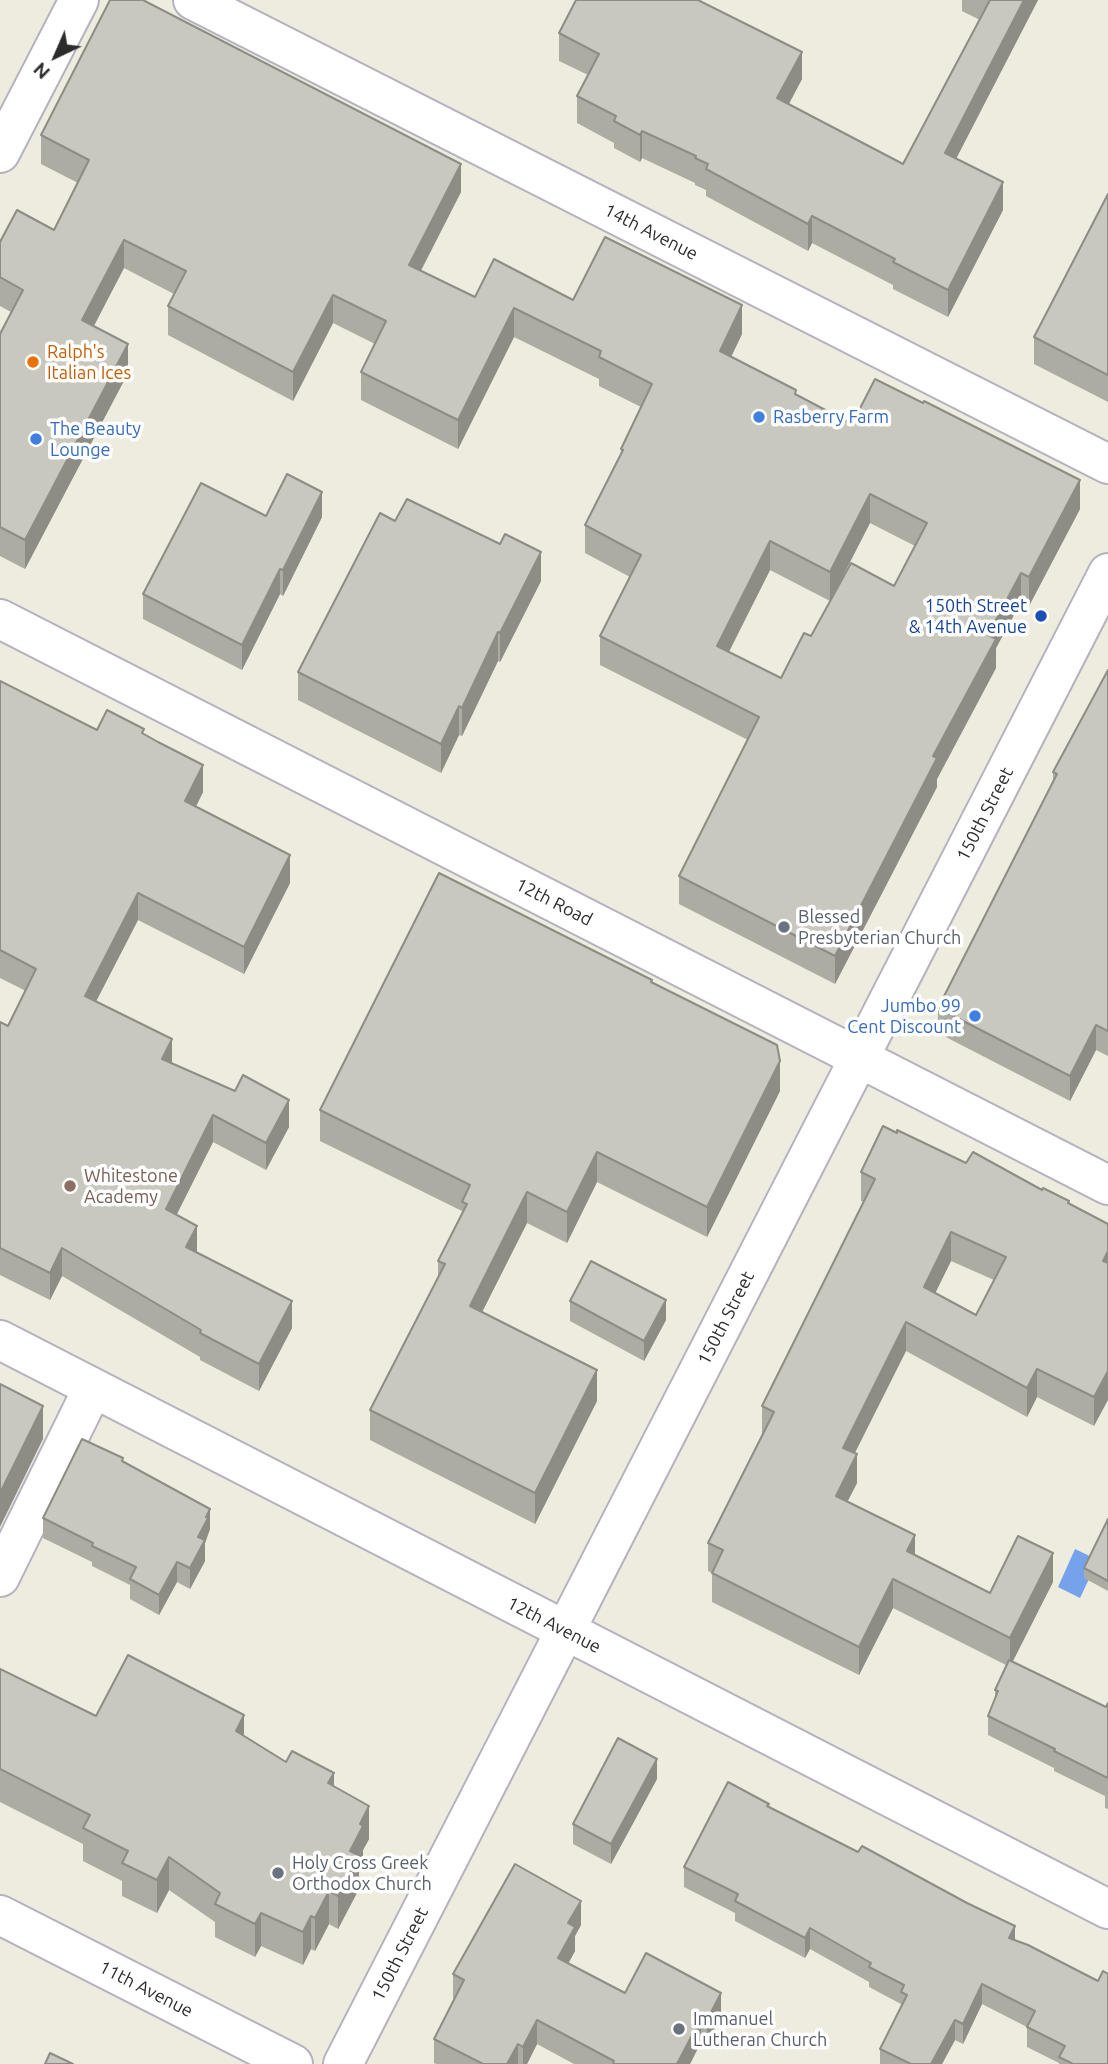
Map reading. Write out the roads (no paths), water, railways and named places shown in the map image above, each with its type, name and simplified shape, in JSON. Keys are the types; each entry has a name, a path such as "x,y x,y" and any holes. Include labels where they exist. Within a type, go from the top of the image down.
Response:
{"street":[{"path":"0,153 79,0"},
{"name":"14th Avenue","path":"193,0 1108,464"},
{"name":"150th Street","path":"344,2064 1108,573"},
{"name":"12th Road","path":"0,619 1108,1185"},
{"name":"12th Avenue","path":"0,1340 1108,1909"},
{"path":"0,1577 93,1388"},
{"name":"11th Avenue","path":"0,1915 293,2064"}],"water":[{"path":"1075,1549 1098,1560 1080,1598 1058,1587"}],"place":[{"name":"Ralph's Italian Ices","path":"33,362"},
{"name":"Rasberry Farm","path":"759,417"},
{"name":"The Beauty Lounge","path":"36,439"},
{"name":"150th Street & 14th Avenue","path":"1041,616"},
{"name":"Blessed Presbyterian Church","path":"784,927"},
{"name":"Jumbo 99 Cent Discount","path":"975,1016"},
{"name":"Whitestone Academy","path":"70,1186"},
{"name":"Holy Cross Greek Orthodox Church","path":"278,1873"},
{"name":"Immanuel Lutheran Church","path":"679,2029"}]}
